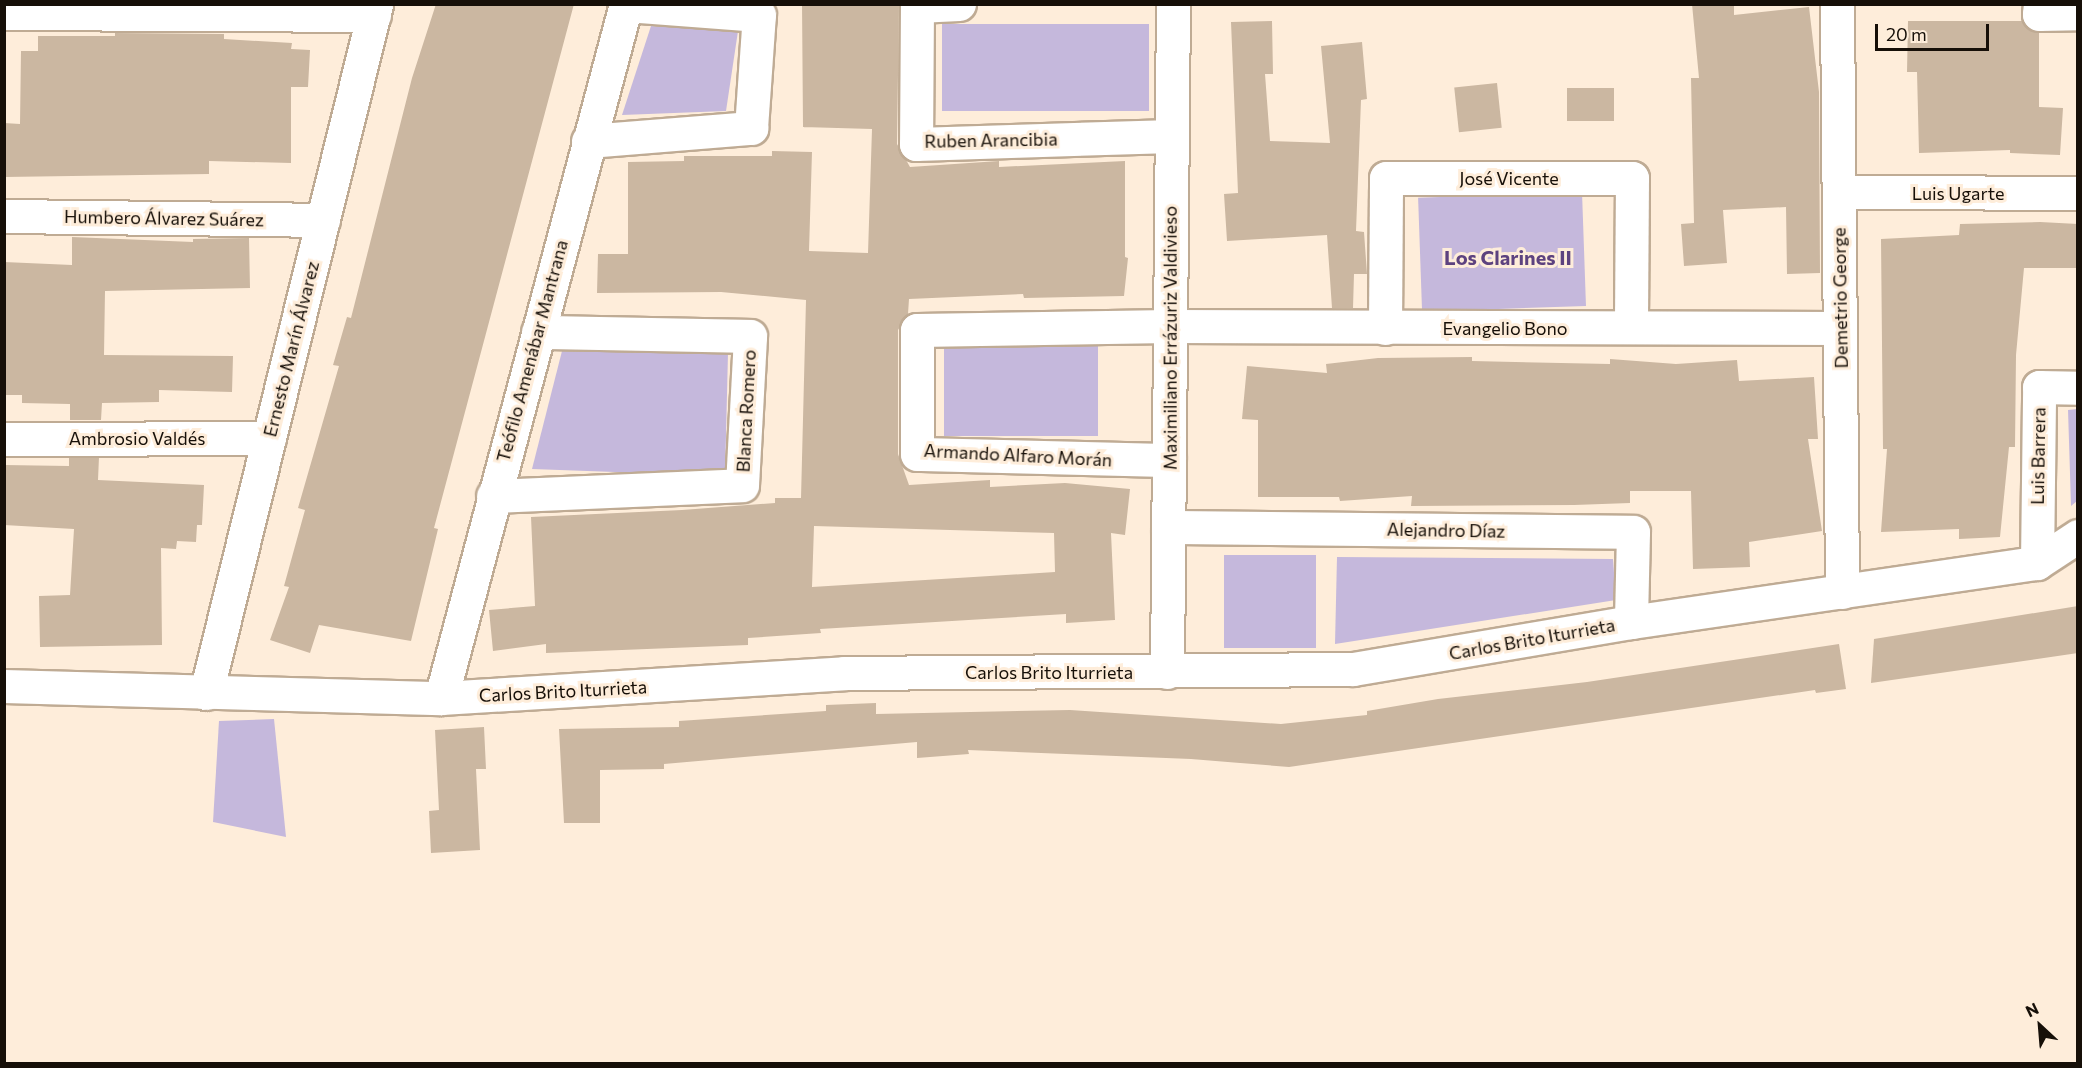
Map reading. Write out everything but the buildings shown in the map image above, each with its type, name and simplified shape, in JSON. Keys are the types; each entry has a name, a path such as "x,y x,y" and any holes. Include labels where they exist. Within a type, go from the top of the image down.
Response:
{"street":[{"name":"Ruben Arancibia","path":"958,4 916,6 916,144 1172,136"},
{"name":"Maximiliano Errázuriz Valdivieso","path":"1167,672 1173,4"},
{"name":"Demetrio George","path":"1837,4 1842,592"},
{"path":"2040,4 2039,14 2078,13"},
{"path":"588,141 751,129 759,15 626,5"},
{"name":"Teófilo Amenábar Mantrana","path":"441,698 493,496 626,5"},
{"path":"4,13 375,10"},
{"name":"Ernesto Marín Álvarez","path":"206,693 375,10"},
{"name":"José Vicente","path":"1385,328 1386,178 1632,178 1631,327"},
{"name":"Luis Ugarte","path":"1839,192 2078,193"},
{"name":"Humbero Álvarez Suárez","path":"4,216 323,220"},
{"name":"Evangelio Bono","path":"1170,326 1840,328"},
{"name":"Armando Alfaro Morán","path":"1169,460 917,454 917,330 1170,326"},
{"name":"Blanca Romero","path":"493,496 742,485 750,336 538,332"},
{"name":"Luis Barrera","path":"2037,563 2039,387 2078,388"},
{"name":"Ambrosio Valdés","path":"4,439 269,438"},
{"name":"Alejandro Díaz","path":"1168,527 1633,532 1631,622"},
{"name":"Carlos Brito Iturrieta","path":"4,686 441,698 844,673 1353,669 1631,622 2037,563 2078,536"}],"shaded area":[{"path":"942,24 1149,24 1149,111 942,111"},
{"path":"651,26 738,31 726,111 622,115"},
{"path":"1582,192 1586,306 1422,312 1418,198"},
{"path":"944,346 1098,346 1098,436 944,436"},
{"path":"562,351 728,353 725,476 532,469"},
{"path":"2077,409 2077,501 2071,506 2068,410"},
{"path":"1224,555 1316,555 1316,648 1224,648"},
{"path":"1337,557 1613,559 1616,600 1335,644"},
{"path":"274,719 286,837 213,822 219,721"}],"district":[{"name":"Los Clarines II","path":"1508,257"}]}
